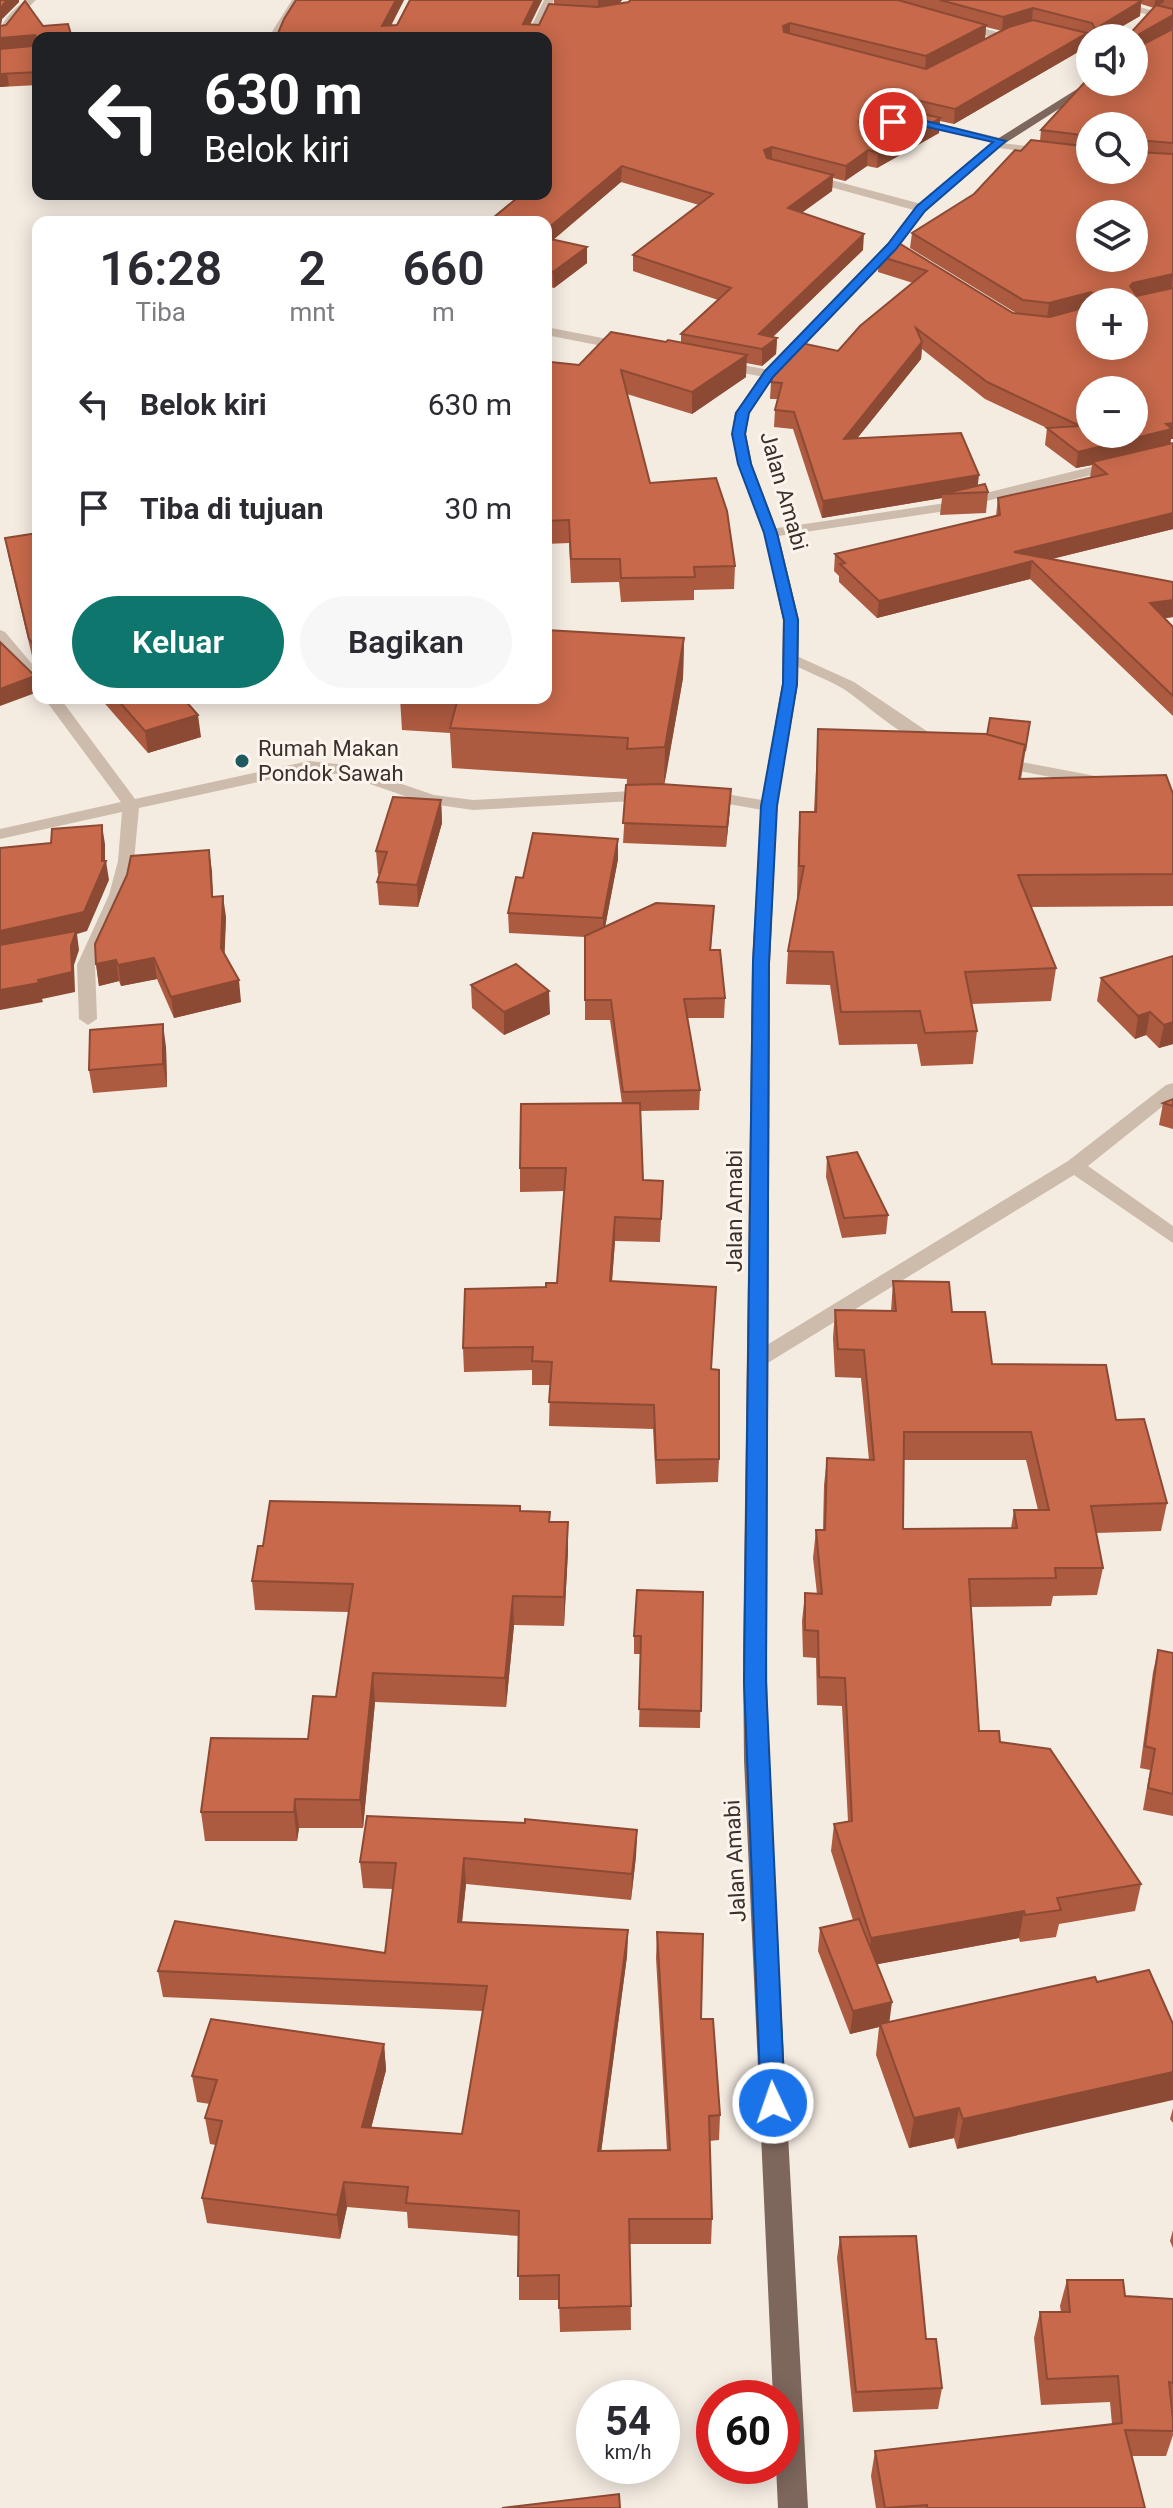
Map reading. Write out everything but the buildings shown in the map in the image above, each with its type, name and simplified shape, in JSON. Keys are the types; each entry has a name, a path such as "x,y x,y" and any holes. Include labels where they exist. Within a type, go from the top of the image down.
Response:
{"main road":[{"name":"Jalan Amabi","path":"793,2508 756,1760 761,963 769,806 790,684 791,639 771,533 745,464 739,434 742,413 769,374 892,246 921,208 998,143 1076,94"}],"street":[{"path":"1,34 11,18 31,0"},
{"path":"277,32 297,0"},
{"path":"534,32 549,0"},
{"path":"1101,0 1173,19"},
{"path":"545,12 558,13"},
{"path":"944,22 1002,37"},
{"path":"989,44 1031,28"},
{"path":"902,121 932,124 998,143 1076,155"},
{"path":"801,176 921,208"},
{"path":"892,246 905,254"},
{"path":"552,332 635,348"},
{"path":"710,363 769,374"},
{"path":"771,533 946,507 1135,460"},
{"path":"0,635 32,674"},
{"path":"791,639 848,685 926,739 1017,769 1115,785"},
{"path":"56,704 131,805 126,861 118,895 86,965 88,1019"},
{"path":"0,834 309,766 330,766 370,776 418,797 452,804 666,795"},
{"path":"696,794 769,806"},
{"path":"68,943 96,938"},
{"path":"759,1359 1075,1166 1173,1089"},
{"path":"1075,1166 1173,1236"}],"place":[{"name":"Rumah Makan Pondok Sawah","path":"242,761"}],"route":[{"path":"773,2103 755,1682 761,963 769,806 790,684 791,620 771,533 745,464 739,434 742,413 769,374 892,246 921,208 1001,141 932,124 893,122"}]}
